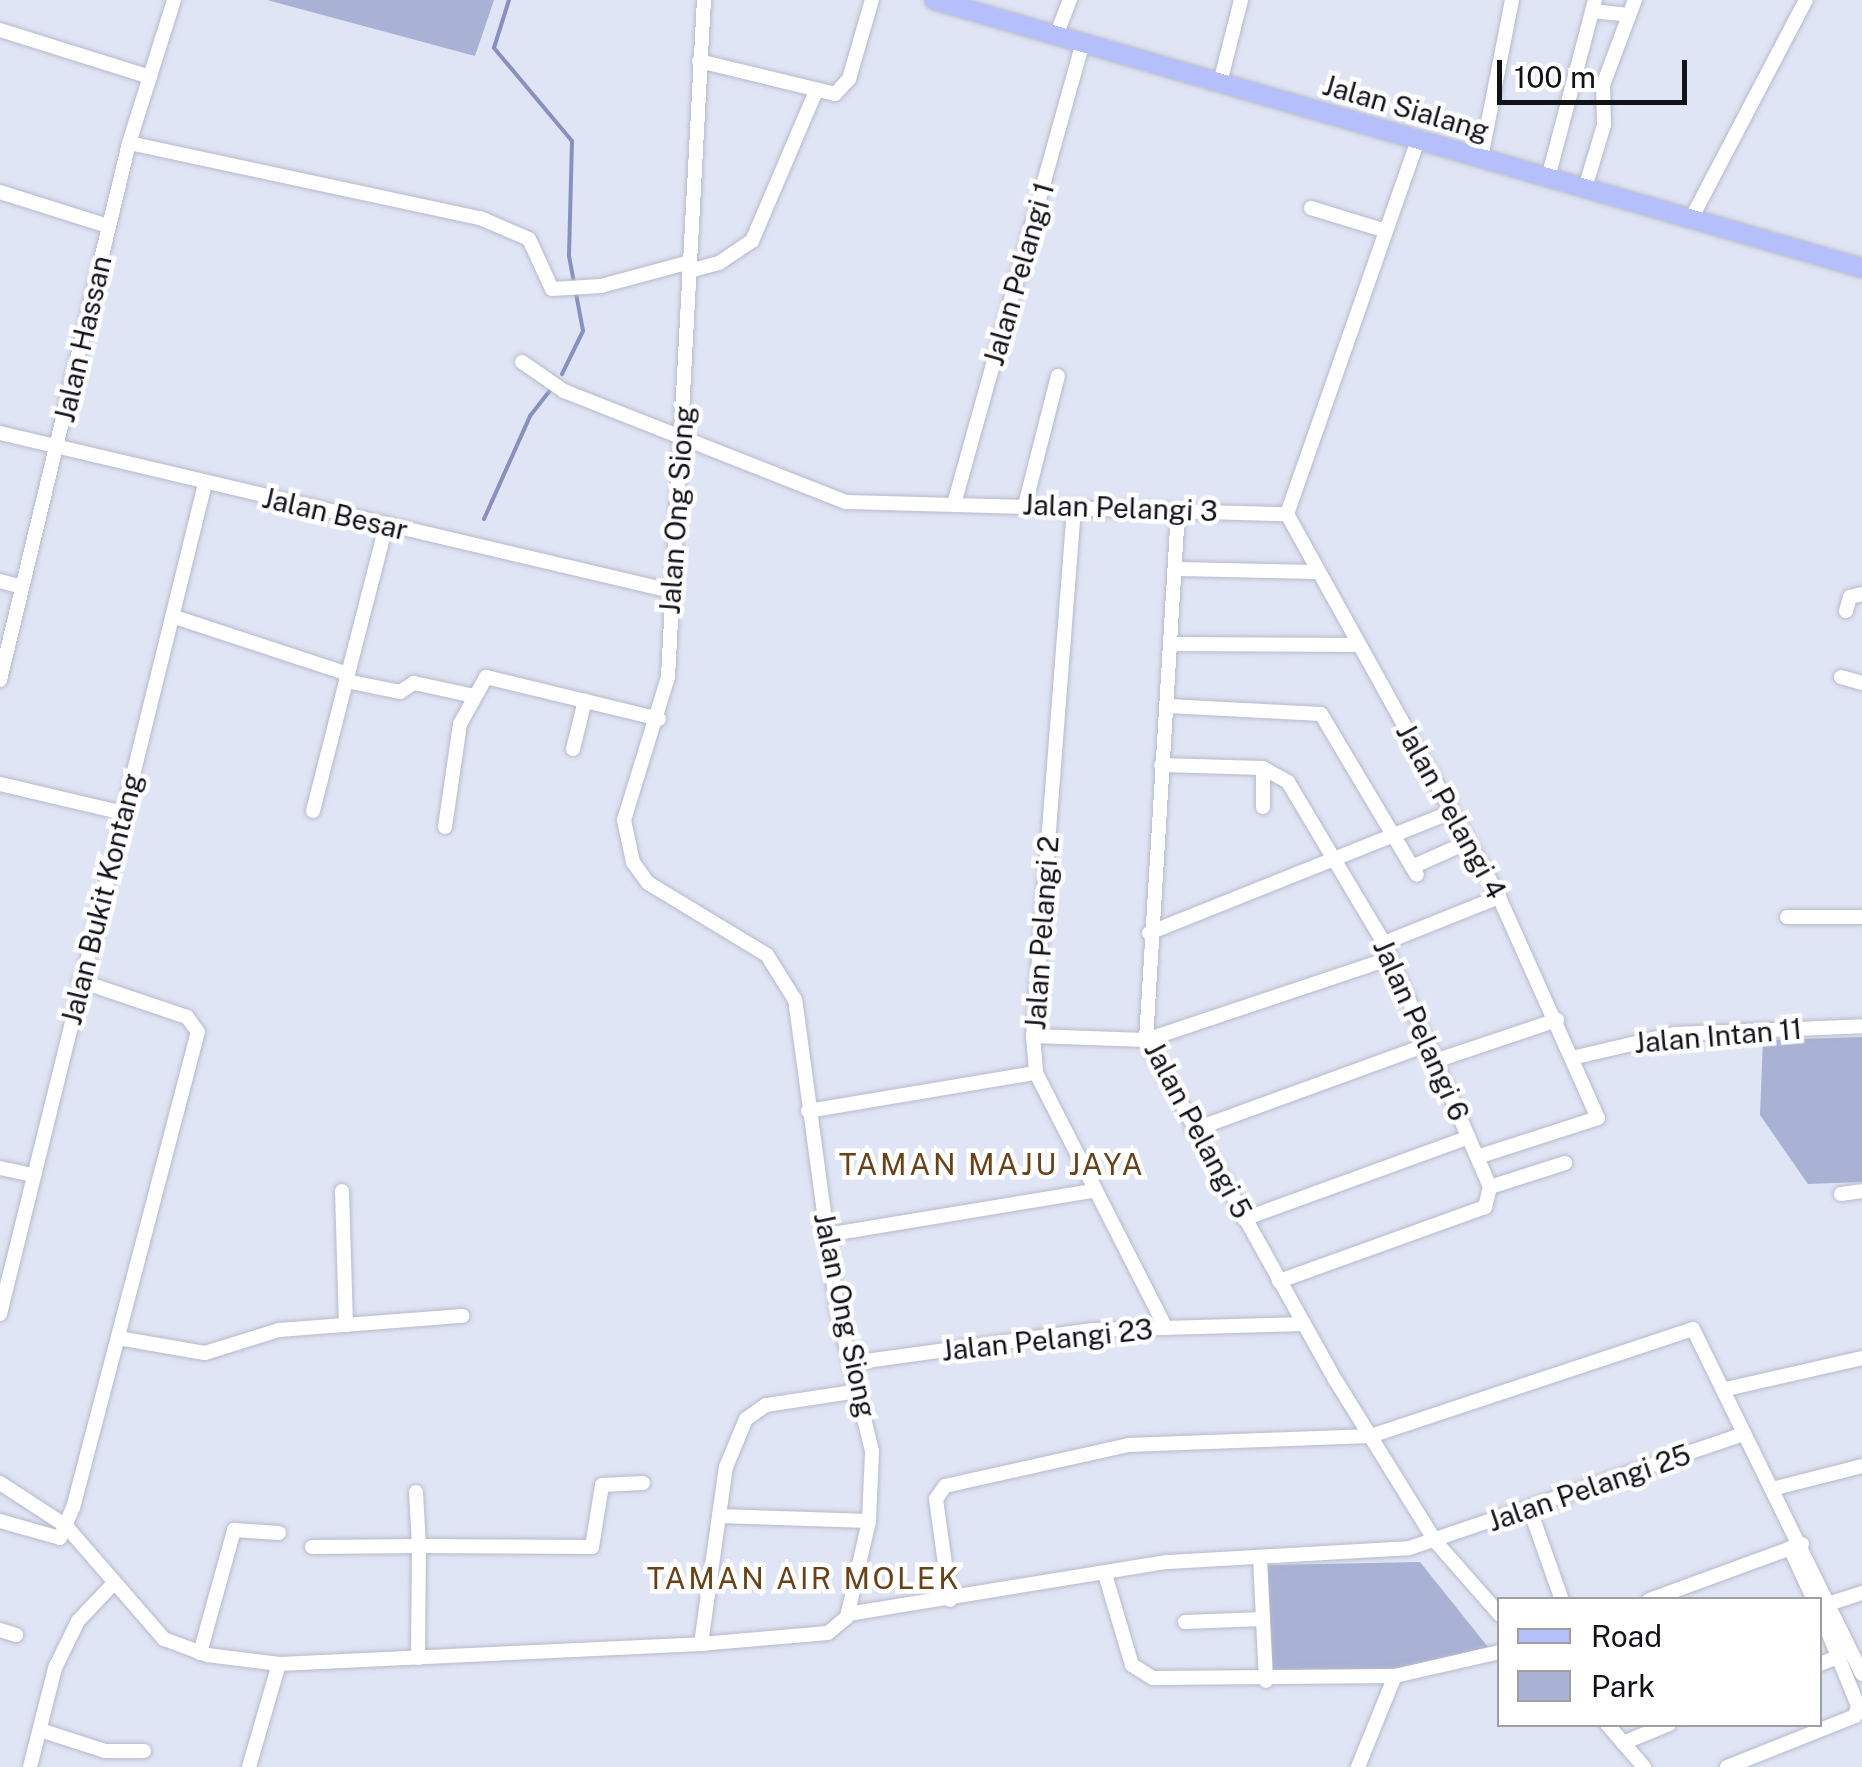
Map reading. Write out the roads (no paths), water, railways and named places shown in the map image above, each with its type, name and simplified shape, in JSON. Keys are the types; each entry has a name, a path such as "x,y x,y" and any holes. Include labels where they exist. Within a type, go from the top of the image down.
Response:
{"main road":[{"name":"Jalan Sialang","path":"935,0 1862,268"}],"street":[{"name":"Jalan Hassan","path":"0,680 59,446 108,226 174,0"},
{"name":"Jalan Ong Siong","path":"704,0 682,440 660,719 626,806 633,862 670,902 750,943 778,968 798,1013 826,1235 872,1452 869,1521 848,1614"},
{"path":"699,61 815,93 835,94 846,86 872,0"},
{"path":"1056,36 1070,0"},
{"path":"1220,83 1241,0"},
{"path":"1480,158 1512,0"},
{"path":"1584,188 1604,125 1604,85 1635,0"},
{"path":"1692,219 1806,0"},
{"path":"1548,178 1593,5 1629,15"},
{"path":"0,30 150,77"},
{"name":"Jalan Pelangi 1","path":"954,504 1083,43"},
{"path":"130,143 480,218 529,240 545,282 572,290 719,263 752,241 815,93"},
{"path":"1287,514 1418,140"},
{"path":"0,192 108,226"},
{"path":"1311,208 1386,231"},
{"name":"Jalan Pelangi 3","path":"522,362 564,391 846,502 1287,514"},
{"path":"1024,505 1058,376"},
{"name":"Jalan Besar","path":"0,433 670,591"},
{"name":"Jalan Bukit Kontang","path":"0,1314 206,484"},
{"name":"Jalan Pelangi 2","path":"1074,508 1032,1036 1036,1072 1166,1328"},
{"name":"Jalan Pelangi 5","path":"1178,510 1168,706 1149,933 1146,1040 1193,1130 1371,1436 1436,1542 1497,1613"},
{"name":"Jalan Pelangi 4","path":"1287,514 1499,897 1576,1058 1598,1118 1477,1157"},
{"path":"313,811 386,526"},
{"path":"1175,569 1319,572"},
{"path":"0,581 22,587"},
{"path":"1846,611 1850,597 1862,594"},
{"path":"174,617 347,678 400,692 414,683 474,696"},
{"path":"1171,644 1360,645"},
{"path":"445,827 460,724 474,696 493,676 660,719"},
{"path":"1840,678 1862,684"},
{"path":"573,749 586,700"},
{"path":"1168,706 1321,714 1415,871 1468,842"},
{"path":"1161,765 1263,768 1263,807"},
{"name":"Jalan Pelangi 6","path":"1263,768 1288,782 1338,859 1384,943 1490,1188"},
{"path":"0,784 124,813"},
{"path":"1149,933 1451,812"},
{"path":"1384,943 1499,897"},
{"path":"1787,917 1862,917"},
{"path":"1032,1036 1146,1040 1391,958"},
{"path":"0,1520 60,1538 66,1526 198,1032 188,1017 80,981"},
{"path":"1435,1061 1556,1020"},
{"name":"Jalan Intan 11","path":"1576,1058 1675,1034 1862,1026"},
{"path":"1193,1130 1429,1044"},
{"path":"808,1110 1036,1072"},
{"path":"1244,1219 1469,1137"},
{"path":"1280,1281 1485,1207 1490,1188 1566,1163"},
{"path":"0,1168 34,1176"},
{"path":"826,1235 1093,1190"},
{"path":"342,1191 346,1325"},
{"path":"1841,1194 1862,1191"},
{"path":"118,1338 205,1353 278,1330 462,1316"},
{"name":"Jalan Pelangi 23","path":"851,1363 1093,1330 1304,1324"},
{"path":"950,1600 936,1499 945,1486 1128,1445 1371,1436 1693,1329 1726,1389 1743,1434 1820,1597"},
{"path":"1726,1389 1862,1358"},
{"path":"701,1644 726,1467 746,1419 766,1405 859,1390"},
{"name":"Jalan Pelangi 25","path":"848,1614 1167,1562 1370,1555 1436,1542 1743,1434"},
{"path":"1772,1490 1862,1466"},
{"path":"0,1483 66,1526 164,1640 200,1653 280,1664 701,1644 833,1632 848,1614"},
{"path":"312,1547 592,1547 602,1485 643,1483"},
{"path":"416,1492 418,1658"},
{"path":"1529,1508 1561,1597"},
{"path":"719,1516 869,1521"},
{"path":"200,1653 234,1530 279,1533"},
{"path":"1657,1597 1796,1546"},
{"path":"1796,1546 1813,1597"},
{"path":"1260,1558 1266,1680"},
{"path":"1105,1574 1132,1665 1144,1676 1266,1680 1395,1676 1497,1653"},
{"path":"30,1767 63,1652 78,1621 114,1584"},
{"path":"1825,1608 1862,1593"},
{"path":"1728,1767 1856,1716 1858,1706 1837,1657 1825,1608"},
{"path":"1825,1608 1862,1674"},
{"path":"1184,1622 1263,1618"},
{"path":"0,1630 16,1635"},
{"path":"1822,1663 1837,1657"},
{"path":"250,1767 280,1664"},
{"path":"1358,1767 1395,1676"},
{"path":"1610,1727 1644,1767"},
{"path":"1624,1742 1662,1727"},
{"path":"40,1730 106,1751 144,1751"}],"waterway":[{"path":"509,0 494,48 572,141 569,256 583,331 562,374"},
{"path":"484,519 530,416 552,388"}],"district":[{"name":"TAMAN MAJU JAYA","path":"992,1164"},
{"name":"TAMAN AIR MOLEK","path":"804,1578"}]}
